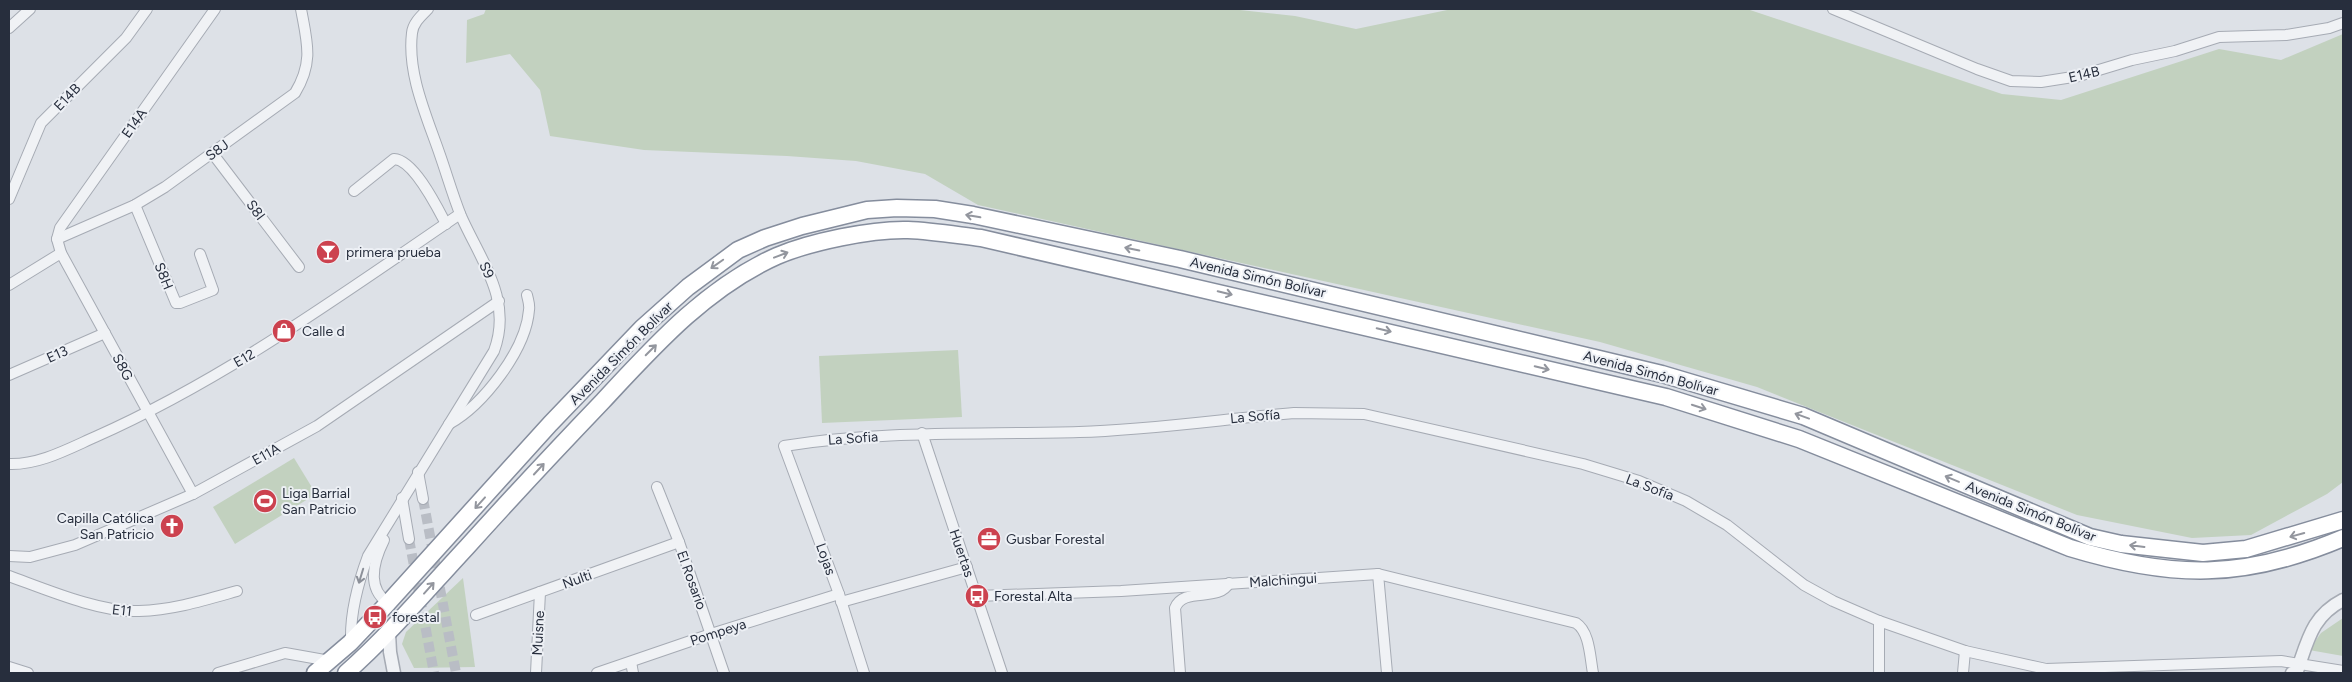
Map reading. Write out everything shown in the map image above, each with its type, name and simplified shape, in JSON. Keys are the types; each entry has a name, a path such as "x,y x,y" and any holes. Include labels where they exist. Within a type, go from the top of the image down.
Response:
{"highway":[{"name":"Avenida Simón Bolívar","path":"315,673 350,642 388,603 544,431 642,328 712,268 738,250 765,238 802,226 867,210 897,208 935,209 973,215 1180,258 1662,374 1803,416 2090,537 2121,544 2203,553 2246,549 2343,520"},
{"name":"Avenida Simón Bolívar","path":"346,673 389,633 467,546 653,347 721,287 778,256 811,245 880,232 906,230 990,240 1666,397 1798,439 2070,548 2110,560 2200,572 2247,568 2294,556 2343,538"}],"street":[{"path":"9,28 30,9"},
{"name":"E14B","path":"9,199 41,123 126,38 147,9"},
{"name":"E14A","path":"57,239 60,228 215,9"},
{"name":"S8J","path":"57,239 135,204 166,187 295,93 305,77 309,56 301,9"},
{"name":"S9","path":"350,642 350,628 359,581 368,556 494,351 502,322 499,301 460,214 418,88 412,56 412,32 418,18 428,9"},
{"name":"E14B","path":"1833,9 1977,70 2011,81 2041,82 2079,76 2132,60 2175,51 2219,37 2286,35 2329,28 2343,23"},
{"name":"S8I","path":"213,154 299,267"},
{"path":"354,191 394,159 397,159 410,168 425,186 446,224"},
{"name":"S8H","path":"135,204 176,303 213,290 200,254"},
{"name":"E12","path":"9,464 44,459 148,413 282,335 460,214"},
{"name":"S8G","path":"57,239 61,253 193,494"},
{"path":"9,285 61,253"},
{"path":"448,424 462,417 490,389 504,370 526,326 530,308 527,295"},
{"name":"E11A","path":"9,556 30,556 74,545 193,494 317,426 499,301"},
{"name":"E13","path":"9,375 105,333"},
{"name":"La Sofía","path":"922,433 1080,432 1294,413 1364,414 1583,464 1639,481 1686,501 1727,525 1804,585 1833,601 1879,621 1965,651 2046,671 2129,670 2281,661 2296,668 2343,671"},
{"name":"La Sofia","path":"784,446 813,441 922,433"},
{"name":"Huertas","path":"922,433 1002,673"},
{"name":"Lojas","path":"784,446 840,598 864,673"},
{"path":"418,472 423,499"},
{"name":"El Rosario","path":"658,487 724,673"},
{"path":"402,498 409,539"},
{"name":"S9","path":"388,603 377,591 374,578 377,554 390,527 391,517"},
{"name":"Nulti","path":"476,615 679,542"},
{"name":"Pompeya","path":"597,673 711,634 840,598 967,567"},
{"path":"1378,574 1387,673"},
{"name":"Malchingui","path":"977,596 1121,591 1378,574 1576,623 1582,627 1585,634 1593,673"},
{"name":"E11","path":"9,576 104,608 137,612 172,608 237,591"},
{"path":"1180,673 1175,608 1178,602 1184,597 1220,592 1229,583"},
{"name":"Muisne","path":"536,673 540,592"},
{"path":"2296,668 2316,622 2329,607 2343,600"},
{"path":"1879,621 1879,673"},
{"path":"389,633 394,673"},
{"path":"1964,673 1965,651"},
{"path":"218,673 285,653 330,661"},
{"path":"631,662 633,673"},
{"path":"9,667 28,673"}],"green space":[{"path":"486,9 1231,9 1295,16 1356,29 1452,9 1747,9 2002,94 2061,100 2219,49 2281,60 2343,34 2343,482 2327,494 2251,535 2192,538 2077,515 1757,387 1600,342 978,205 925,174 856,161 644,150 550,136 540,90 510,54 466,63 467,20 484,14"},
{"path":"958,350 962,417 822,423 819,356"},
{"name":"Liga Barrial San Patricio","path":"294,458 316,494 235,544 213,507"},
{"path":"463,578 475,667 414,668 402,644 406,632"},
{"path":"2343,618 2343,656 2309,650 2321,633"}],"tunnel":[{"path":"423,499 456,673"},
{"path":"409,539 434,673"}],"place":[{"name":"primera prueba","path":"328,252"},
{"name":"Calle d","path":"284,331"},
{"name":"Liga Barrial San Patricio","path":"265,501"},
{"name":"Capilla Católica San Patricio","path":"172,526"},
{"name":"Gusbar Forestal","path":"989,539"},
{"name":"Forestal Alta","path":"977,596"},
{"name":"forestal","path":"375,617"}]}
